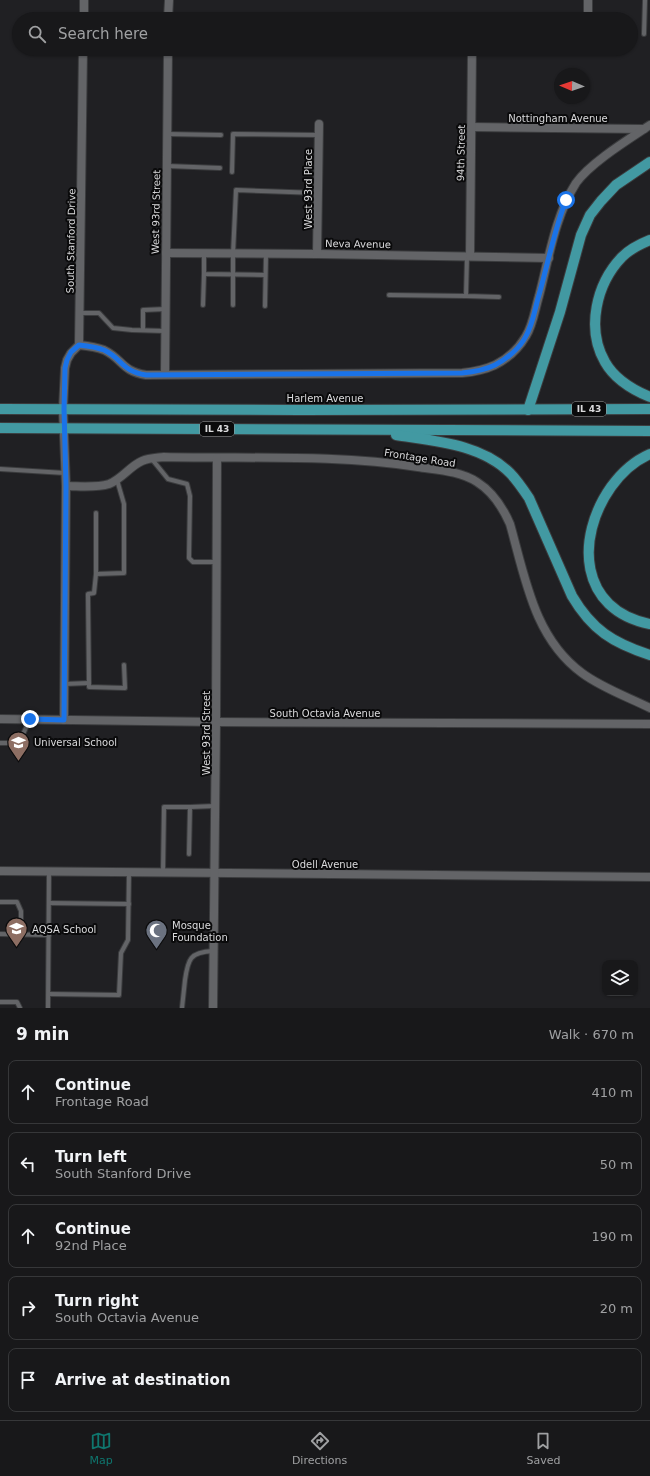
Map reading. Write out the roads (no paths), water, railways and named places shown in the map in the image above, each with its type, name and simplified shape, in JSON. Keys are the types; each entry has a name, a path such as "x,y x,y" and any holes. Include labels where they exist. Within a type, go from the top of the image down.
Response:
{"main road":[{"path":"528,410 560,312 581,235 590,215 616,185 650,162"},
{"path":"650,240 636,246 622,257 612,268 604,283 598,301 595,324 599,350 612,372 630,386 650,397"},
{"name":"Harlem Avenue","path":"0,409 650,409"},
{"name":"IL 43","path":"0,428 650,431"},
{"path":"369,430 457,445 476,452 509,472 528,498 572,596 579,608 599,630 614,641 628,648 650,655"},
{"path":"650,454 629,467 616,480 604,498 594,517 589,536 588,550 592,573 600,594 612,606 626,616 650,624"}],"street":[{"path":"84,0 84,12"},
{"path":"168,12 169,0"},
{"path":"588,0 588,12"},
{"name":"South Stanford Drive","path":"79,345 83,56"},
{"name":"West 93rd Street","path":"165,374 168,56"},
{"name":"94th Street","path":"468,256 472,127 472,56"},
{"name":"West 93rd Place","path":"317,254 319,124"},
{"name":"Nottingham Avenue","path":"472,127 647,127"},
{"path":"64,720 66,473 64,409 65,368 71,352 79,345 95,347 111,354 127,369 146,375 462,373 480,371 495,365 507,357 517,348 526,336 533,318 560,217 566,200 577,182 590,167 647,127"},
{"name":"Neva Avenue","path":"166,254 317,254 549,258"},
{"name":"Frontage Road","path":"66,486 99,486 108,484 117,480 141,462 151,458 164,457 332,458 439,470 462,475 477,482 497,500 505,512 510,524 533,604 547,635 557,650 583,674 650,708"},
{"name":"West 93rd Street","path":"213,1008 217,458"},
{"name":"South Octavia Avenue","path":"0,719 216,722 650,724"},
{"name":"Odell Avenue","path":"0,870 163,873 650,877"}],"lane":[{"path":"644,34 645,0"},
{"path":"167,134 220,136"},
{"path":"232,172 233,134 318,134"},
{"path":"167,166 220,168"},
{"path":"233,305 232,274 236,190 318,193"},
{"path":"203,305 204,254"},
{"path":"265,306 266,254"},
{"path":"466,296 468,256"},
{"path":"204,274 265,275"},
{"path":"389,295 499,297"},
{"path":"143,330 143,310 166,309"},
{"path":"80,313 99,313 113,328 166,331"},
{"path":"151,458 168,479 187,484 190,496 189,558 193,562 217,562"},
{"path":"0,469 66,473"},
{"path":"96,574 124,573 124,504 117,480"},
{"path":"96,513 96,574 94,593 88,594 89,687 125,688 124,665"},
{"path":"64,684 89,683"},
{"path":"0,743 19,743 30,719"},
{"path":"163,873 164,807 215,806"},
{"path":"189,854 190,807"},
{"path":"48,1008 49,871"},
{"path":"48,994 119,995 121,953 128,940 129,872"},
{"path":"0,902 17,902 21,911 21,934"},
{"path":"49,904 128,904"},
{"path":"0,934 49,935"},
{"path":"182,1008 187,963 194,956 202,952 213,951"},
{"path":"0,1002 14,1001 17,1002 20,1008"}],"place":[{"name":"Universal School","path":"19,762"},
{"name":"AQSA School","path":"17,948"},
{"name":"Mosque Foundation","path":"156,950"}]}
